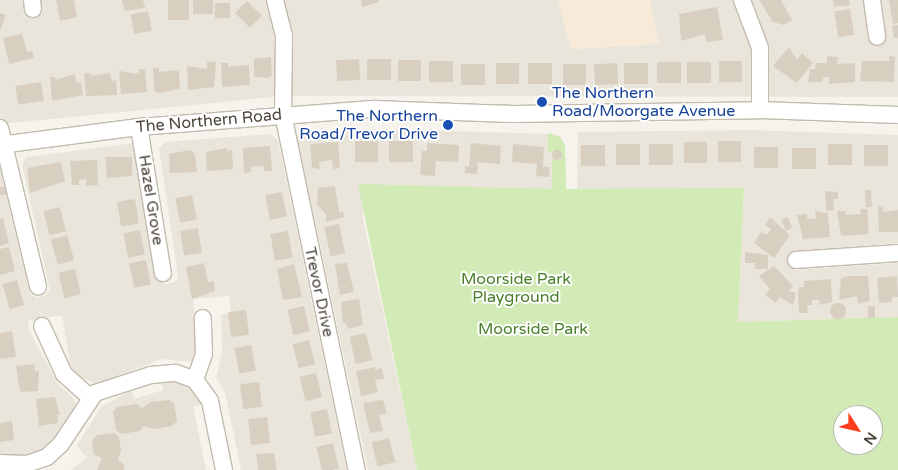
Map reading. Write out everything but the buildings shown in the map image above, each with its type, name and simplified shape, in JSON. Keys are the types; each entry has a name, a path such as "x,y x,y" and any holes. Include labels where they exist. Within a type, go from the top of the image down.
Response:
{"street":[{"name":"Trevor Drive","path":"275,0 284,36 283,114 357,470"},
{"path":"742,0 760,48 760,110"},
{"path":"872,0 877,38"},
{"name":"The Northern Road","path":"3,145 139,127 283,114 375,109 514,114 760,110 898,115"},
{"name":"Hazel Grove","path":"139,127 163,273"},
{"path":"0,128 38,286"},
{"path":"796,260 898,253"},
{"path":"195,380 204,354 203,318"},
{"path":"42,326 64,374 91,398"},
{"path":"0,463 27,464 47,457 61,444 95,393 151,375 176,373 195,380 210,401 224,470"}],"shaded area":[{"path":"0,0 558,0 571,49 658,44 650,0 898,0 898,97 283,96 0,124"},
{"path":"558,0 650,0 659,44 571,49"},
{"path":"378,129 553,134 560,137 565,145 566,189 362,214 417,470 368,470 297,137 300,132"},
{"path":"749,130 898,135 898,243 795,251 788,261 794,270 898,263 898,317 738,322 744,188 577,191 578,132"},
{"path":"270,134 278,140 347,470 241,470 225,392 216,377 222,352 221,315 231,312 229,296 193,299 199,357 193,362 162,359 96,384 78,376 70,364 62,315 28,321 29,330 58,384 75,400 76,405 60,434 44,450 28,456 0,456 0,168 30,293 36,298 44,296 50,290 22,165 26,157 135,143 158,281 166,284 175,282 178,277 159,148 165,142"},
{"path":"169,379 191,383 207,403 193,407 206,470 71,470 87,458 77,445 101,407 132,390 134,399 163,390 161,381"}],"green space":[{"name":"Moorside Park","path":"548,133 560,137 565,145 566,189 744,188 738,322 898,317 898,470 417,470 358,184 552,189 552,159 561,160 561,151 548,152"}],"place":[{"name":"The Northern Road/Moorgate Avenue","path":"542,102"},
{"name":"The Northern Road/Trevor Drive","path":"448,125"}],"park label":[{"name":"Moorside Park Playground","path":"516,288"}]}
